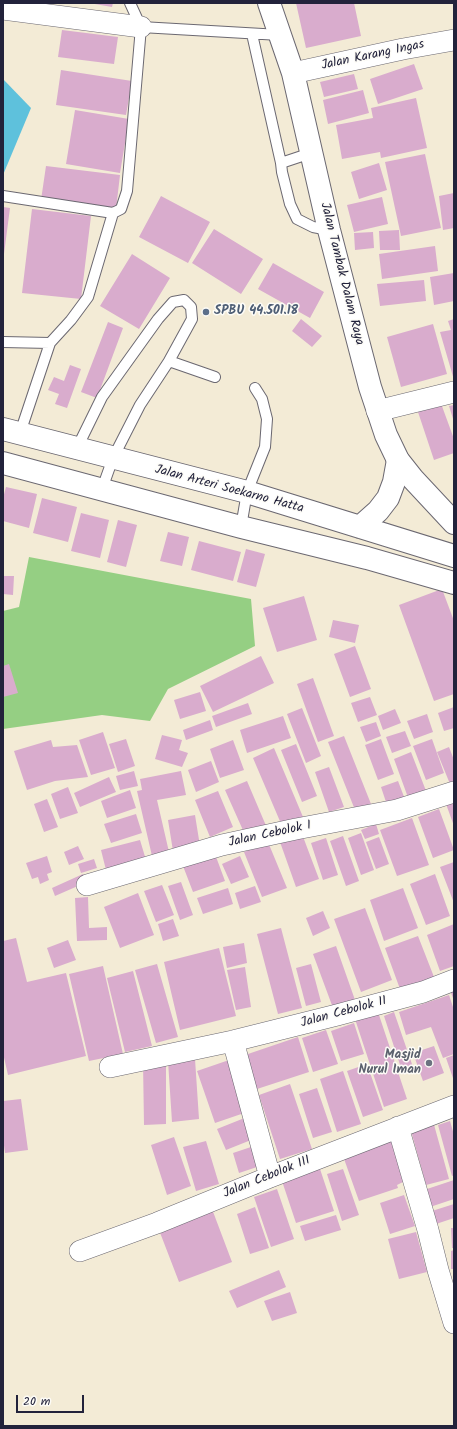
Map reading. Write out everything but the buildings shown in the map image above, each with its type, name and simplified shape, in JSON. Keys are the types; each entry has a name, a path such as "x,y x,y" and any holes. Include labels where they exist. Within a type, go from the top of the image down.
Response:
{"main road":[{"name":"Jalan Tambak Dalam Raya","path":"269,3 293,73 329,230 377,411 386,436 398,460 413,480 430,496 454,524"},
{"name":"Jalan Arteri Soekarno Hatta","path":"12,431 247,492 454,556"},
{"path":"360,528 378,511 388,498 394,482 398,460"},
{"path":"3,463 242,527 367,558 454,583"}],"street":[{"path":"3,9 141,27"},
{"name":"Jalan Karang Ingas","path":"293,73 403,49 454,40"},
{"path":"377,411 454,392"},
{"name":"Jalan Cebolok I","path":"87,885 222,845 397,810 454,792"},
{"name":"Jalan Cebolok II","path":"110,1066 233,1041 337,1015 423,992 454,980"},
{"path":"233,1041 270,1177"},
{"name":"Jalan Cebolok III","path":"80,1251 156,1223 454,1106"},
{"path":"398,1127 454,1322"}],"lane":[{"path":"3,196 113,213 121,209 127,191 141,27 130,3"},
{"path":"141,27 280,35"},
{"path":"252,34 290,204 297,218 313,227 329,230"},
{"path":"281,163 311,153"},
{"path":"12,431 50,343 88,297 113,213"},
{"path":"77,448 102,398 158,318 173,302 184,300 191,307 192,319 169,361 140,405 113,458 102,489"},
{"path":"3,342 50,343"},
{"path":"169,361 215,377"},
{"path":"242,527 247,492 265,446 268,419 262,398 255,388"}],"green space":[{"path":"29,557 251,599 255,646 168,689 150,721 102,715 3,729 3,611 19,607"}],"water":[{"path":"3,79 31,108 3,175"}],"place":[{"name":"SPBU 44.501.18","path":"206,312"},
{"name":"Masjid Nurul Iman","path":"429,1063"}]}
